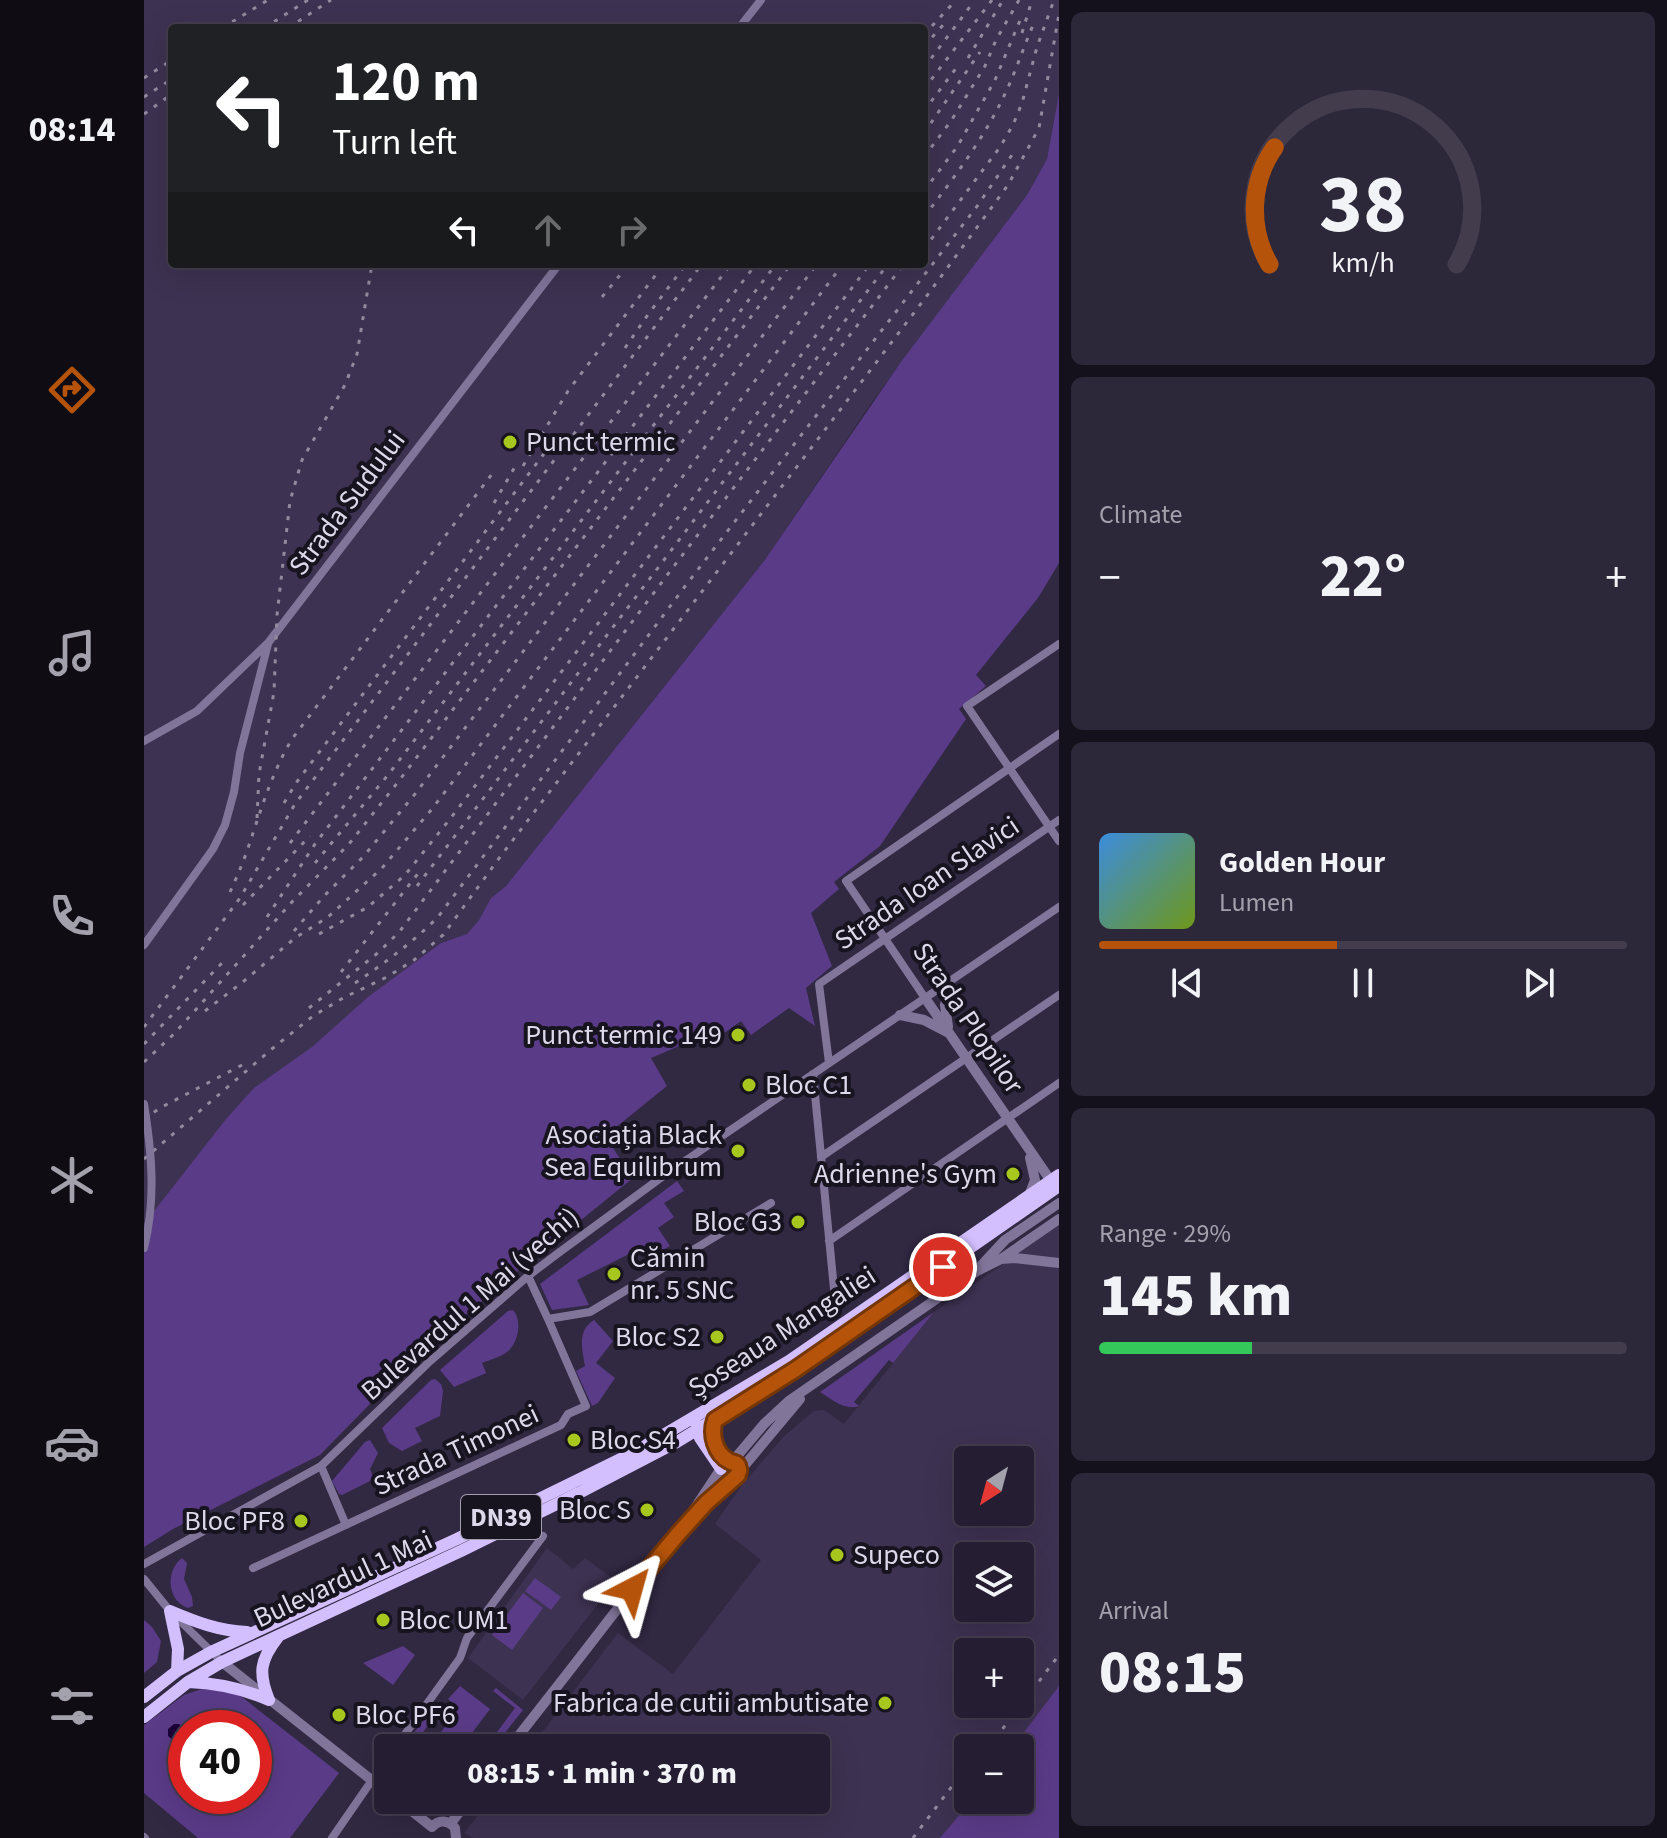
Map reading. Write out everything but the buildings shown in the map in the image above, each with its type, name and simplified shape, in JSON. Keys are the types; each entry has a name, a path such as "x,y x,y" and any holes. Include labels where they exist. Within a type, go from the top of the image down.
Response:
{"main road":[{"name":"Șoseaua Mangaliei","path":"694,1425 1029,1196 1056,1181"},
{"name":"Șoseaua Mangaliei","path":"694,1425 715,1420 836,1342 1056,1181"},
{"path":"715,1420 712,1431 725,1465"},
{"path":"694,1425 700,1438 725,1465"},
{"name":"Bulevardul 1 Mai","path":"144,1697 177,1671 211,1652 694,1425"},
{"name":"Bulevardul 1 Mai","path":"144,1717 188,1682 222,1662 510,1528 638,1463 694,1425"},
{"path":"170,1611 217,1629 252,1632"},
{"path":"170,1611 178,1649 177,1671"},
{"path":"269,1700 261,1669 266,1655 280,1635"},
{"path":"188,1682 230,1688 269,1700"}],"street":[{"path":"742,24 761,0"},
{"name":"Strada Sudului","path":"144,741 197,711 268,643 556,268"},
{"path":"144,945 213,849 225,825 268,643"},
{"path":"1059,644 967,706 1059,841"},
{"path":"1009,768 1059,734"},
{"name":"Strada Plopilor","path":"1009,768 846,881 1028,1149 1056,1181"},
{"name":"Strada Ioan Slavici","path":"829,1063 819,984 1059,820"},
{"name":"Bulevardul 1 Mai (vechi)","path":"144,1564 321,1466 428,1363 528,1276 657,1180 1059,907"},
{"path":"949,1033 945,1005 950,981"},
{"path":"821,1157 1059,995"},
{"path":"900,1015 924,1020 949,1033"},
{"path":"813,1074 834,1289"},
{"path":"829,1241 1059,1083"},
{"path":"144,1104 153,1186 144,1248"},
{"path":"1028,1149 1035,1180 1029,1196"},
{"path":"548,1319 590,1312 771,1203"},
{"path":"977,1271 1005,1240 1059,1203"},
{"name":"Șoseaua Mangaliei","path":"679,1533 725,1465 776,1412 977,1271 1001,1259 1059,1219"},
{"path":"1001,1259 1059,1263"},
{"name":"Strada Timonei","path":"253,1568 561,1425 568,1414 586,1406 528,1276"},
{"name":"Șoseaua Mangaliei","path":"520,1734 632,1589 706,1503 737,1475 809,1388"},
{"path":"737,1464 737,1475 729,1480 724,1478 725,1465 737,1464"},
{"path":"321,1466 346,1525"},
{"path":"405,1734 460,1658 467,1638 543,1536"},
{"path":"144,1579 170,1611 222,1662 372,1780"},
{"path":"332,1838 374,1777"},
{"path":"412,1814 431,1832 439,1822 451,1823 456,1838"},
{"path":"451,1823 458,1814"}],"shaded area":[{"path":"144,0 1059,0 1059,93 1047,159 1027,195 872,402 764,561 506,886 491,898 479,920 467,934 440,943 144,1492"},
{"path":"1059,93 1059,563 1038,598 976,675 986,686 959,709 966,719 880,846 834,882 839,889 811,913 832,966 806,988 815,1026 789,1008 751,1035 741,1021 720,1036 679,1046 651,1058 667,1086 605,1136 633,1178 410,1363 320,1455 173,1529 144,1547 144,1224 254,1088 312,1047 368,997 441,943 467,934 479,920 491,898 506,886 764,561 901,362 1027,195 1047,159"},
{"path":"677,1181 684,1191 664,1203 674,1217 658,1228 670,1246 647,1259 641,1248 577,1280 589,1305 552,1310 540,1284"},
{"path":"1059,1225 1059,1838 473,1838 464,1833 479,1814 830,1814 830,1734 541,1734 618,1633 673,1674 761,1560 715,1524 742,1485 784,1436 814,1411 824,1410 844,1424 934,1312"},
{"path":"513,1310 518,1326 511,1348 482,1363 486,1373 454,1387 440,1370 508,1311"},
{"path":"934,1312 893,1363 889,1360 854,1402 859,1406 843,1406 820,1392"},
{"path":"594,1320 613,1341 596,1363 615,1378 598,1403 592,1406 576,1371 585,1366 583,1334"},
{"path":"435,1379 443,1391 440,1416 415,1428 422,1441 402,1451 389,1443 382,1428"},
{"path":"370,1440 378,1453 370,1469 374,1479 339,1494 332,1481"},
{"path":"547,1548 573,1569 585,1558 616,1581 523,1700 468,1658"},
{"path":"182,1558 187,1563 184,1579 192,1597 193,1606 188,1608 176,1599 171,1585 173,1570"},
{"path":"535,1578 561,1597 551,1610 525,1591"},
{"path":"523,1593 543,1608 512,1650 492,1635"},
{"path":"144,1620 161,1641 157,1662 144,1673"},
{"path":"403,1646 415,1655 393,1685 363,1663"},
{"path":"460,1686 490,1709 471,1734 440,1734 459,1708 448,1699"},
{"path":"1059,1686 1059,1838 940,1838 960,1814 1034,1814 1034,1734 1023,1734"},
{"path":"208,1687 227,1690 259,1710 168,1710 168,1813 144,1793 144,1725 184,1695"},
{"path":"496,1688 523,1710 504,1734 496,1734 515,1708 493,1691"},
{"path":"434,1707 439,1711 422,1734 413,1734"},
{"path":"272,1721 339,1773 290,1838 198,1838 169,1814 272,1814"}],"railway":[{"path":"229,24 268,0"},
{"path":"270,24 308,0"},
{"path":"294,24 331,0"},
{"path":"932,26 956,0"},
{"path":"928,84 992,0"},
{"path":"968,58 1003,0"},
{"path":"928,152 985,66 1019,0"},
{"path":"1022,33 1032,0"},
{"path":"928,244 1013,125 1054,0"},
{"path":"928,63 972,4"},
{"path":"144,1159 313,1016 387,977 414,960 443,935 1008,185 1039,128 1059,14"},
{"path":"928,186 957,147 995,80 1021,18"},
{"path":"928,42 945,23"},
{"path":"928,211 995,114 1034,23"},
{"path":"928,127 980,52"},
{"path":"144,78 168,63"},
{"path":"928,106 960,63"},
{"path":"144,97 168,82"},
{"path":"144,114 168,97"},
{"path":"355,983 398,952 438,917 683,589 978,205 1016,149"},
{"path":"257,818 259,774 274,692 277,615 290,501 302,460 345,385 357,354 371,268"},
{"path":"602,297 626,268"},
{"path":"523,466 568,391 661,268"},
{"path":"625,348 683,268"},
{"path":"144,1027 240,898 295,804 699,268"},
{"path":"290,843 728,268"},
{"path":"267,917 315,844 753,268"},
{"path":"315,863 388,775 773,268"},
{"path":"144,1062 174,1034 291,903 349,844 788,268"},
{"path":"294,931 363,857 415,794 814,268"},
{"path":"205,1011 295,938 328,917 382,868 432,809 840,268"},
{"path":"319,934 368,907 405,875 867,268"},
{"path":"417,886 885,268"},
{"path":"309,1008 379,952 400,931 901,268"},
{"path":"284,803 549,447"},
{"path":"494,503 516,465"},
{"path":"230,892 272,780 292,739 495,470"},
{"path":"243,905 310,836"},
{"path":"341,972 420,871"},
{"path":"144,1044 222,963"},
{"path":"144,1119 242,1065"},
{"path":"999,1734 1059,1655"},
{"path":"913,1838 954,1784"}],"place":[{"name":"Punct termic","path":"510,442"},
{"name":"Punct termic 149","path":"738,1035"},
{"name":"Bloc C1","path":"749,1085"},
{"name":"Asociația Black Sea Equilibrum","path":"738,1151"},
{"name":"Adrienne's Gym","path":"1013,1174"},
{"name":"Bloc G3","path":"798,1222"},
{"name":"Cămin nr. 5 SNC","path":"614,1274"},
{"name":"Bloc S2","path":"717,1337"},
{"name":"Bloc S4","path":"574,1440"},
{"name":"Bloc S","path":"647,1510"},
{"name":"Bloc PF8","path":"301,1521"},
{"name":"Supeco","path":"837,1555"},
{"name":"Bloc UM1","path":"383,1620"},
{"name":"Fabrica de cutii ambutisate","path":"885,1703"},
{"name":"Bloc PF6","path":"339,1715"}],"route":[{"path":"632,1589 706,1503 738,1475 737,1464 725,1459 715,1443 712,1431 715,1420 796,1369 943,1267"}]}
